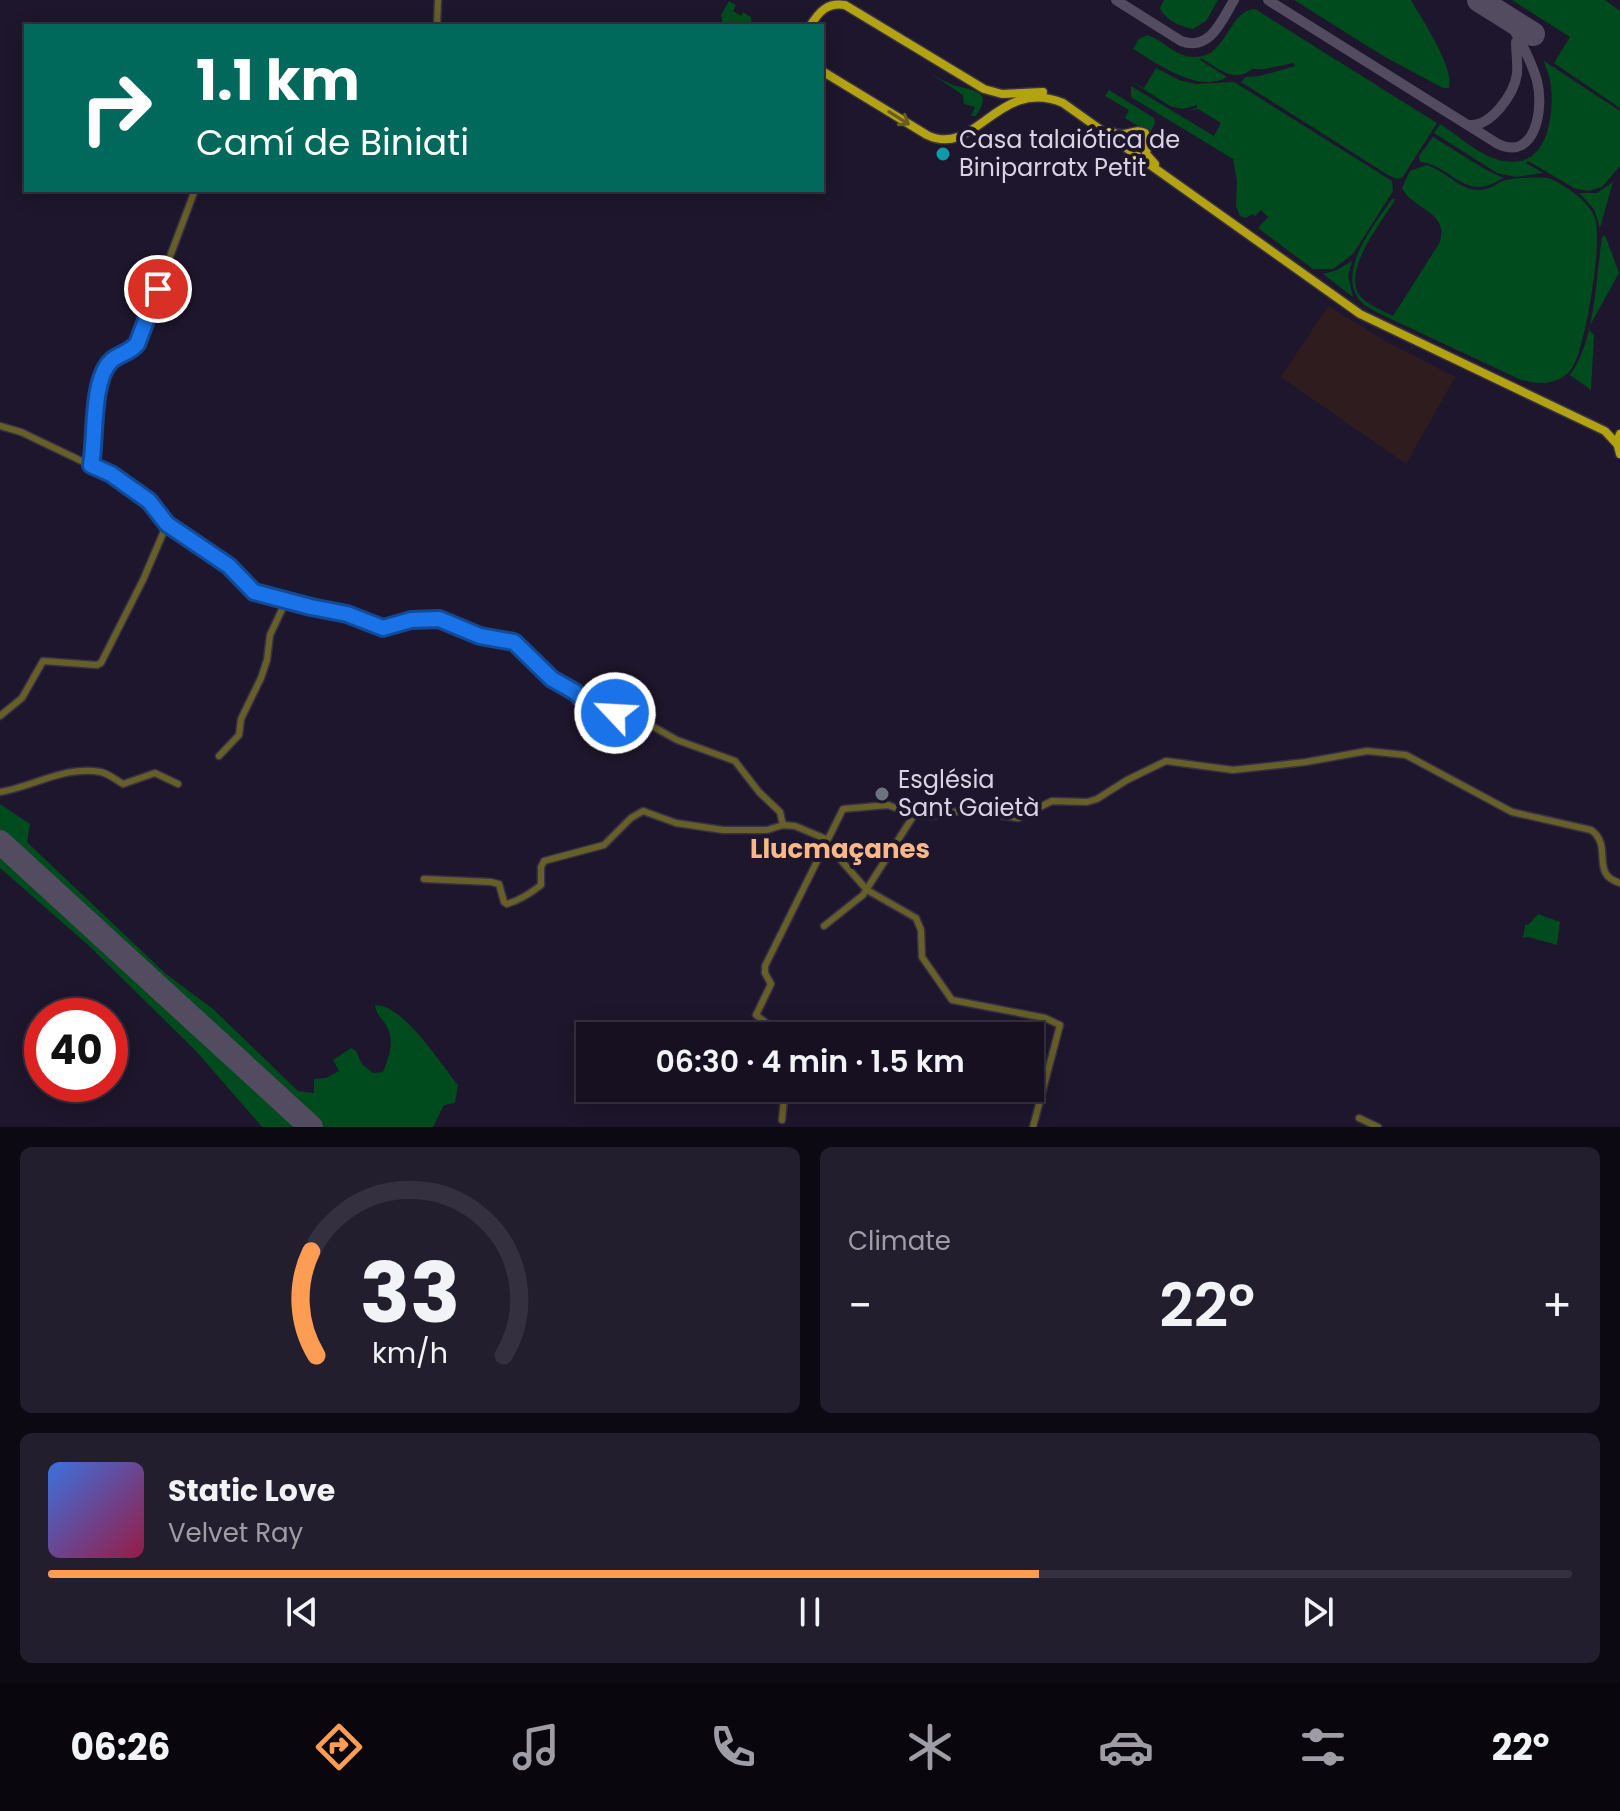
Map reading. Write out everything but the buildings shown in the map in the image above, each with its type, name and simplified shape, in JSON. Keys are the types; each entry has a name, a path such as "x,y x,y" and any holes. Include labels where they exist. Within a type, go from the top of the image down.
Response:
{"main road":[{"path":"812,24 829,5 841,4 984,89 996,93 1043,92 1061,98 1116,134 1125,135 1140,130 1145,133 1148,144 1146,154 1151,161 1251,237"},
{"path":"824,72 927,135 941,140 956,138 972,130 1020,99 1036,96 1066,105 1360,314 1619,437 1620,454"},
{"path":"1099,128 1133,147 1176,185"},
{"path":"1133,133 1129,138 1133,147"},
{"path":"1133,147 1143,149 1148,144"}],"street":[{"path":"437,24 438,0"},
{"path":"91,465 94,417 102,379 111,361 137,344 194,192"},
{"path":"0,426 21,432 111,474 159,510 167,524 229,566 250,589 286,601 347,614 383,628 411,620 439,619 480,636 514,642 552,679 575,692 589,706 639,721 677,740 735,761 759,792 778,810 783,825"},
{"path":"0,716 22,698 43,661 101,663 167,524"},
{"path":"219,756 240,734 241,719 252,700 267,660 270,635 286,601"},
{"path":"765,1022 756,1015 771,984 765,966 843,809 887,805 914,815 932,816 965,810 1024,817 1054,800 1093,801 1166,761 1233,770 1306,762 1356,751 1388,752 1412,758 1512,812 1591,830 1602,844 1605,874 1620,883"},
{"path":"0,792 53,775 97,772 123,784 155,773 178,784"},
{"path":"424,879 499,884 507,904 522,900 528,891 541,885 544,861 604,845 631,818 643,811 676,823 723,830 767,830 783,825 795,826 826,840 867,890 912,915 918,922 922,957 954,1002 1045,1018 1060,1025 1033,1127"},
{"path":"824,926 867,890 914,815"},
{"path":"782,1120 784,1102"},
{"path":"1359,1118 1378,1127"}],"shaded area":[{"path":"1328,306 1387,342 1455,377 1406,464 1281,377"}],"green space":[{"path":"1164,0 1218,0 1206,21 1193,29 1179,25 1166,16 1160,8"},
{"path":"1294,0 1411,0 1443,57 1450,80 1449,88 1443,88 1385,57"},
{"path":"1512,0 1605,0 1620,11 1620,108 1554,63 1570,37"},
{"path":"729,1 736,5 733,11 751,17 752,24 723,24 721,15"},
{"path":"1255,9 1437,123 1402,178 1388,175 1241,82 1246,77 1295,66 1293,63 1232,75 1201,58 1227,77 1204,82 1166,69 1133,49 1139,39 1147,35 1181,54 1200,57 1219,45 1238,18"},
{"path":"1544,61 1620,111 1620,166 1602,187 1588,191 1574,188 1528,161 1526,163 1543,173 1516,177 1497,173 1434,133 1440,124 1479,151 1504,161 1530,157 1539,149 1549,125 1551,85"},
{"path":"1156,68 1179,80 1196,84 1234,82 1392,181 1393,191 1353,254 1333,269 1313,269 1258,228 1268,217 1261,210 1255,216 1240,216 1236,206 1237,181 1233,159 1131,97 1131,86 1214,136 1221,123 1198,109 1187,111 1197,108 1197,105 1183,109 1170,106 1131,81 1144,88"},
{"path":"929,72 981,95 983,100 976,116 971,116 975,107 964,104 963,95"},
{"path":"1109,90 1154,118 1151,131 1125,118 1129,110 1105,96"},
{"path":"1433,137 1504,178 1477,187 1420,162 1419,156"},
{"path":"1426,165 1459,184 1480,190 1512,179 1551,179 1576,195 1592,212 1597,231 1597,249 1587,322 1576,361 1564,376 1546,383 1519,379 1376,312 1361,302 1354,290 1352,277 1355,263 1368,234 1393,198 1395,200 1359,260 1356,286 1363,299 1393,316 1440,242 1441,232 1435,217 1402,188 1410,171"},
{"path":"1613,182 1600,228 1594,209 1579,193 1597,193"},
{"path":"1605,235 1619,273 1590,325 1602,237"},
{"path":"1352,261 1348,276 1353,297 1323,274"},
{"path":"1589,330 1594,335 1591,390 1570,375"},
{"path":"0,804 30,824 27,842 166,974 213,1009 298,1091 314,1093 314,1079 326,1078 339,1071 333,1060 351,1048 373,1073 383,1072 391,1041 388,1028 375,1005 397,1014 431,1050 458,1085 455,1103 444,1105 433,1127 321,1127 0,833"},
{"path":"0,852 301,1127 262,1127 196,1051 88,945 0,868"},
{"path":"1538,914 1560,922 1557,945 1523,938 1525,925"}],"taxiway":[{"path":"1116,0 1181,41 1191,43 1200,42 1214,32 1234,0"},
{"path":"1268,0 1498,144 1511,148 1529,139 1538,117 1539,92 1527,55 1502,14"},
{"path":"1469,125 1485,121 1493,115 1511,91 1517,74 1516,42"}],"runway":[{"path":"1479,0 1533,34"},
{"path":"0,842 311,1127"}],"place":[{"name":"Casa talaiótica de Biniparratx Petit","path":"943,154"},
{"name":"Església Sant Gaietà","path":"882,794"}],"district":[{"name":"Llucmaçanes","path":"840,849"}],"route":[{"path":"158,289 137,344 125,355 111,361 102,379 94,417 91,465 136,490 159,510 167,524 229,566 254,592 347,614 387,629 411,620 439,619 480,636 514,642 523,647 552,679 580,695 586,704 615,713"}]}
